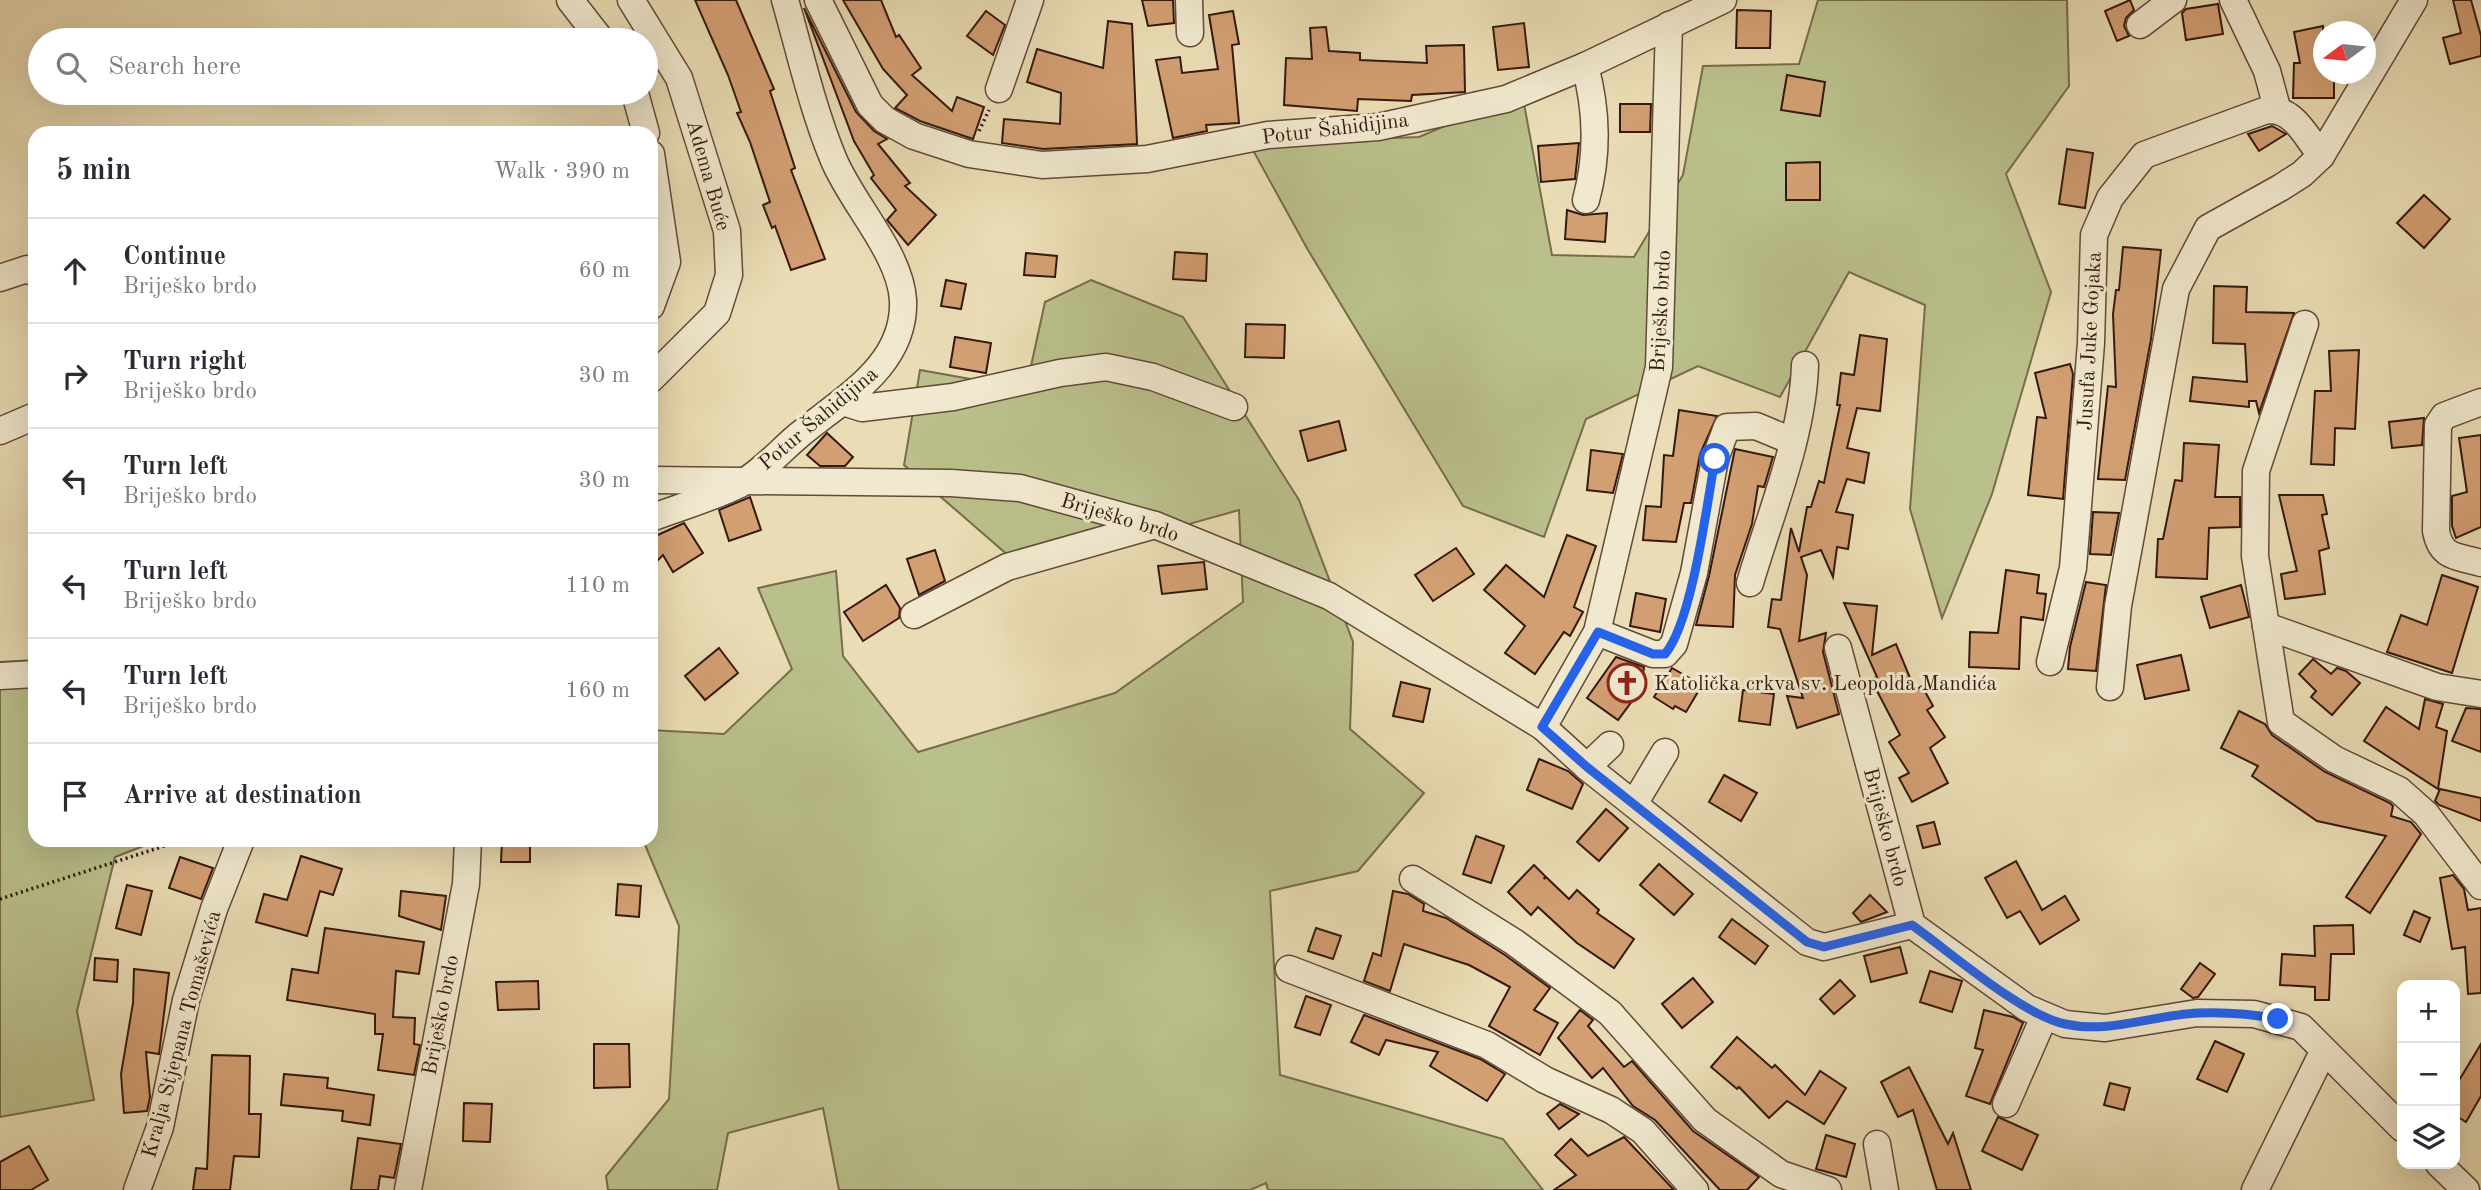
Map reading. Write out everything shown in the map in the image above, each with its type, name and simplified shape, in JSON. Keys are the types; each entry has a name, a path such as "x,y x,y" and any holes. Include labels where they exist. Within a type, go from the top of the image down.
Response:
{"street":[{"path":"570,0 592,28"},
{"name":"Adema Buće","path":"631,0 648,28"},
{"name":"Potur Šahidijina","path":"742,483 819,418 843,402 877,370 893,348 902,323 903,298 896,269 832,156 785,0"},
{"name":"Potur Šahidijina","path":"817,0 870,105 885,120 914,136 969,154 1042,165 1147,159 1268,135 1378,127 1506,99 1585,66 1723,0"},
{"path":"999,89 1030,0"},
{"path":"1188,0 1190,33"},
{"path":"2140,24 2173,0"},
{"path":"2233,0 2267,71 2277,108 2289,114 2321,156"},
{"path":"2110,687 2118,606 2176,289 2208,228 2302,174 2321,156 2414,0"},
{"name":"Briješko brdo","path":"1542,727 1598,632 1659,367 1669,25"},
{"name":"Adema Buće","path":"658,44 679,78 727,231 729,275 717,313 658,372"},
{"path":"1585,66 1595,99 1593,173 1586,200"},
{"path":"638,105 644,126"},
{"name":"Jusufa Juke Gojaka","path":"2050,662 2073,568 2091,343 2094,235 2110,198 2144,155 2244,117 2277,108"},
{"path":"658,201 667,262 658,287"},
{"path":"0,278 28,270"},
{"path":"2305,324 2256,471 2255,556 2281,722 2334,759 2399,790 2426,814 2481,886"},
{"path":"1749,583 1792,441 1804,392 1804,365"},
{"path":"843,402 862,408 953,397 1060,373 1106,367 1153,377 1234,407"},
{"path":"2481,402 2444,416 2438,425 2436,531 2438,543 2447,553 2481,563"},
{"path":"0,431 28,419"},
{"path":"1598,632 1653,654 1665,654 1674,644 1694,573 1715,459 1727,427 1756,426 1792,441"},
{"name":"Briješko brdo","path":"658,481 951,483 1020,488 1155,524 1329,596 1542,727 1587,767 1807,942 1824,947 1912,925 1838,648"},
{"path":"658,516 742,483"},
{"path":"914,615 1007,567 1155,524"},
{"path":"2266,626 2364,664 2437,687 2481,694"},
{"path":"0,676 28,674"},
{"path":"1587,767 1610,745"},
{"path":"1634,804 1665,752"},
{"name":"Kralja Stjepana Tomaševića","path":"137,1190 160,1127 186,1000 214,909 238,847"},
{"name":"Briješko brdo","path":"408,1190 466,884 468,847"},
{"path":"1413,879 1514,942 1610,1013 1705,1120 1782,1174 1828,1190"},
{"path":"1912,925 2044,1017 2065,1024 2105,1028 2197,1013 2254,1014 2301,1027 2397,1123"},
{"path":"1289,969 1487,1045 1574,1093 1611,1110 1643,1130 1695,1190"},
{"path":"2006,1104 2044,1017"},
{"path":"2255,1190 2323,1052"},
{"path":"1877,1144 1885,1190"},
{"path":"2444,1169 2466,1190"}],"path":[{"path":"969,154 999,89"},
{"path":"0,899 161,847"}],"green space":[{"path":"1818,0 2067,0 2069,86 2006,174 2051,292 1992,494 1942,618 1910,509 1925,305 1849,272 1780,397 1698,366 1586,419 1544,537 1463,506 1308,250 1249,143 1419,137 1522,93 1552,255 1634,257 1683,175 1703,66 1799,64"},
{"path":"1091,280 1183,317 1299,500 1353,642 1350,729 1424,793 1358,871 1270,891 1280,1075 1503,1139 1543,1190 1268,1190 1266,1183 1250,1190 839,1190 823,1108 728,1133 717,1190 608,1190 606,1176 669,1099 679,926 646,847 658,847 658,730 724,734 792,669 758,588 836,571 843,656 918,752 1115,693 1243,602 1239,510 1025,570 904,465 920,370 1026,389 1045,302"},
{"path":"28,660 28,847 141,847 115,857 77,1011 94,1100 0,1117 0,662"}],"building":[{"path":"695,0 736,0 774,89 770,91 795,168 791,170 825,259 791,270 775,226 772,228 763,205 770,202 750,142 737,113 741,112 728,75"},
{"path":"843,0 881,0 896,37 899,35 921,68 912,75 952,111 957,97 984,107 973,139 920,121 895,108 907,95 883,69"},
{"path":"1142,0 1173,0 1174,23 1148,26"},
{"path":"2130,0 2134,10 2126,18 2124,26 2129,36 2117,41 2105,11"},
{"path":"2453,0 2471,0 2481,36 2481,56 2450,64 2443,38 2461,33"},
{"path":"2218,4 2223,34 2186,40 2182,13 2186,9"},
{"path":"804,8 856,112 874,131 887,139 878,144 910,183 905,186 936,215 908,245 887,220 896,210 871,178 874,175 854,141"},
{"path":"1737,10 1771,11 1770,48 1736,48"},
{"path":"986,11 1005,25 993,55 967,36"},
{"path":"1233,11 1239,44 1232,45 1239,123 1206,125 1207,131 1173,138 1156,60 1180,57 1182,73 1218,69 1209,15"},
{"path":"1108,21 1132,24 1137,144 1043,149 1002,143 1004,119 1060,124 1061,93 1027,82 1037,49 1103,68"},
{"path":"1524,23 1529,67 1498,70 1493,27"},
{"path":"1326,27 1329,51 1360,53 1360,60 1427,63 1426,46 1464,45 1465,92 1412,95 1411,101 1358,99 1357,111 1284,105 1286,58 1312,59 1310,28"},
{"path":"2313,28 2313,84 2334,84 2334,98 2293,98 2294,63 2300,63 2294,32"},
{"path":"1787,75 1825,82 1820,116 1781,110"},
{"path":"1620,104 1651,104 1650,132 1620,132"},
{"path":"2272,126 2286,134 2259,151 2248,134"},
{"path":"1579,143 1575,179 1541,182 1538,146"},
{"path":"2067,149 2093,153 2085,208 2059,204"},
{"path":"1820,162 1820,200 1786,200 1786,163"},
{"path":"2424,195 2450,219 2424,248 2397,223"},
{"path":"1567,210 1583,215 1607,213 1605,242 1565,239"},
{"path":"2123,247 2161,250 2151,339 2125,480 2098,479 2108,386 2116,387 2113,314 2116,290 2119,290"},
{"path":"1175,252 1207,254 1206,281 1173,279"},
{"path":"1026,253 1057,256 1055,277 1024,275"},
{"path":"946,280 966,284 961,309 941,306"},
{"path":"2214,286 2247,287 2246,312 2294,313 2259,413 2256,401 2249,401 2249,407 2190,401 2193,377 2247,382 2245,344 2213,343"},
{"path":"1246,324 1285,325 1284,358 1245,357"},
{"path":"1860,335 1887,339 1880,411 1857,408 1847,448 1869,453 1864,483 1847,479 1836,512 1853,515 1848,549 1837,547 1833,577 1821,550 1801,557 1807,575 1799,641 1826,633 1823,652 1839,714 1797,728 1787,696 1803,698 1780,629 1768,627 1772,599 1781,600 1791,528 1799,552 1807,507 1811,507 1819,481 1824,483 1840,405 1837,405 1841,373 1854,375"},
{"path":"955,337 991,343 986,373 950,367"},
{"path":"2359,350 2355,429 2335,428 2334,465 2311,464 2315,391 2331,391 2329,351"},
{"path":"2070,364 2073,374 2063,499 2028,495 2037,417 2046,418 2035,373"},
{"path":"1679,410 1717,416 1700,454 1691,503 1684,503 1676,542 1643,540 1646,506 1661,507 1664,455 1673,456"},
{"path":"2424,418 2422,445 2392,448 2389,422"},
{"path":"1339,421 1346,450 1308,461 1300,431"},
{"path":"827,433 853,457 845,466 820,466 807,455"},
{"path":"2481,435 2481,527 2456,538 2452,526 2452,496 2467,492 2459,438"},
{"path":"2184,443 2219,445 2215,497 2240,497 2240,527 2209,528 2207,579 2156,577 2158,539 2163,539 2175,480 2182,481"},
{"path":"1735,449 1773,457 1764,487 1758,486 1752,524 1735,575 1733,627 1696,625 1709,576"},
{"path":"1591,450 1623,454 1613,493 1587,490"},
{"path":"2279,495 2323,495 2327,514 2322,515 2329,548 2319,551 2325,594 2285,599 2281,574 2297,571"},
{"path":"750,497 761,530 729,541 719,510"},
{"path":"2093,512 2119,513 2111,555 2090,554"},
{"path":"684,523 703,553 673,572 663,555 658,560 658,535"},
{"path":"1567,535 1596,546 1574,607 1583,612 1570,636 1564,632 1535,674 1505,653 1525,626 1484,590 1506,565 1544,597"},
{"path":"1456,548 1474,574 1433,601 1415,575"},
{"path":"935,550 945,581 919,595 907,559"},
{"path":"1204,562 1207,589 1162,594 1158,566"},
{"path":"2006,570 2039,575 2037,593 2046,594 2043,620 2021,617 2019,669 1969,667 1970,632 1998,633"},
{"path":"2442,575 2478,587 2452,673 2387,652 2401,615 2427,625"},
{"path":"2086,582 2106,585 2096,671 2068,669 2070,647"},
{"path":"886,585 900,608 899,618 863,641 844,612"},
{"path":"2241,585 2249,617 2210,628 2201,597"},
{"path":"1636,593 1666,599 1660,632 1630,626"},
{"path":"1844,603 1877,606 1872,655 1896,644 1915,690 1922,686 1933,706 1927,710 1945,737 1930,748 1948,783 1912,802 1899,778 1909,773 1889,742 1900,735 1876,689 1872,679 1877,677"},
{"path":"719,648 738,673 705,700 685,676"},
{"path":"2181,655 2189,690 2145,699 2137,665"},
{"name":"Katolička crkva sv. Leopolda Mandića","path":"1616,657 1644,667 1641,689 1618,720 1587,698"},
{"path":"2313,659 2331,674 2337,668 2346,671 2360,683 2332,715 2311,697 2316,691 2299,674"},
{"path":"1672,668 1702,685 1686,712 1675,706 1673,709 1654,697"},
{"path":"1401,682 1430,689 1423,722 1393,716"},
{"path":"1743,690 1774,694 1770,725 1739,721"},
{"path":"2425,699 2443,704 2436,727 2447,731 2438,789 2364,741 2386,707 2419,729"},
{"path":"2466,708 2481,709 2481,752 2452,741"},
{"path":"2239,711 2265,724 2272,735 2325,772 2390,803 2393,806 2391,816 2411,822 2421,834 2370,913 2346,897 2386,836 2317,821 2252,776 2258,766 2221,748"},
{"path":"1539,759 1568,771 1583,784 1572,809 1527,790"},
{"path":"1724,775 1757,793 1741,821 1709,802"},
{"path":"2440,789 2481,798 2481,821 2439,805 2435,801"},
{"path":"1606,809 1628,828 1599,861 1577,842"},
{"path":"1934,822 1940,844 1923,848 1917,826"},
{"path":"1476,836 1504,846 1491,883 1463,874"},
{"path":"502,847 530,847 530,862 501,862"},
{"path":"301,856 342,869 333,895 320,891 307,936 256,922 264,894 287,900"},
{"path":"180,857 213,868 201,899 169,888"},
{"path":"2016,861 2042,910 2065,896 2079,920 2040,944 2020,911 2007,918 1985,878"},
{"path":"1659,864 1693,894 1674,915 1640,885"},
{"path":"1534,865 1545,876 1544,879 1546,877 1569,899 1577,890 1599,910 1597,913 1634,939 1614,968 1577,943 1538,907 1531,915 1508,892"},
{"path":"2453,875 2464,889 2468,910 2481,908 2481,993 2468,994 2465,947 2452,949 2440,878"},
{"path":"618,884 641,886 639,917 616,915"},
{"path":"127,885 152,891 141,935 116,928"},
{"path":"401,891 446,896 441,930 399,916"},
{"path":"1393,891 1408,894 1424,904 1423,911 1446,918 1505,955 1550,988 1534,1010 1558,1023 1540,1055 1489,1026 1510,987 1469,965 1404,944 1390,991 1364,981 1373,953 1381,956"},
{"path":"1870,895 1887,912 1861,922 1853,913"},
{"path":"2414,911 2430,918 2420,942 2404,935"},
{"path":"1732,919 1768,946 1755,964 1719,937"},
{"path":"2353,925 2354,954 2331,954 2329,1000 2315,1000 2315,987 2280,985 2282,954 2315,956 2314,926"},
{"path":"325,928 424,942 419,974 396,971 393,1017 415,1018 414,1044 420,1045 414,1075 378,1070 383,1034 375,1034 375,1014 287,1000 292,969 318,973"},
{"path":"1316,928 1341,936 1333,959 1308,951"},
{"path":"1900,947 1907,973 1871,982 1864,956"},
{"path":"95,958 118,960 117,982 94,980"},
{"path":"2200,963 2215,974 2198,997 2193,998 2181,989"},
{"path":"134,969 169,973 159,1054 146,1052 150,1097 147,1111 124,1113 121,1074 133,1003"},
{"path":"1930,971 1962,981 1952,1012 1920,1002"},
{"path":"1693,978 1713,1002 1682,1028 1662,1004"},
{"path":"1840,980 1855,996 1834,1014 1820,999"},
{"path":"538,981 539,1009 498,1010 496,982"},
{"path":"1306,996 1331,1005 1320,1035 1295,1027"},
{"path":"1580,1010 1593,1020 1588,1026 1624,1067 1632,1061 1693,1131 1759,1177 1747,1190 1720,1190 1655,1120 1633,1106 1603,1068 1592,1078 1558,1038"},
{"path":"1984,1010 2013,1017 2023,1023 1990,1104 1966,1096 1983,1050 1975,1048"},
{"path":"1364,1015 1480,1059 1505,1074 1487,1101 1430,1066 1438,1052 1386,1040 1379,1055 1351,1042"},
{"path":"1737,1037 1772,1068 1775,1065 1805,1095 1820,1071 1846,1088 1824,1124 1787,1101 1769,1118 1739,1087 1737,1089 1711,1067"},
{"path":"2215,1041 2244,1054 2227,1092 2197,1079"},
{"path":"594,1044 629,1044 630,1087 594,1088"},
{"path":"2481,1044 2481,1096 2466,1122 2460,1118 2460,1079"},
{"path":"212,1055 250,1056 249,1114 261,1114 259,1157 234,1156 230,1190 193,1190 196,1168 207,1169"},
{"path":"1909,1067 1948,1144 1953,1133 1971,1190 1937,1190 1913,1110 1898,1117 1881,1082"},
{"path":"284,1074 328,1078 327,1088 374,1095 370,1125 342,1121 343,1111 281,1105"},
{"path":"2110,1083 2130,1088 2124,1110 2104,1105"},
{"path":"464,1103 492,1104 490,1142 463,1141"},
{"path":"1560,1104 1579,1114 1559,1129 1547,1114"},
{"path":"1998,1117 2038,1135 2022,1170 1982,1151"},
{"path":"1826,1135 1855,1144 1846,1177 1816,1169"},
{"path":"1624,1137 1674,1190 1554,1190 1576,1175 1555,1155 1571,1139 1588,1156"},
{"path":"358,1138 401,1144 394,1178 380,1176 378,1190 351,1190"},
{"path":"29,1146 48,1180 31,1190 0,1190 0,1162"}],"place":[{"name":"Katolička crkva sv. Leopolda Mandića","path":"1627,683"}],"route":[{"path":"1715,459 1694,573 1674,644 1665,654 1653,654 1598,632 1542,727 1587,767 1807,942 1824,947 1912,925 2027,1009 2065,1024 2105,1028 2197,1013 2254,1014 2278,1019"}]}
